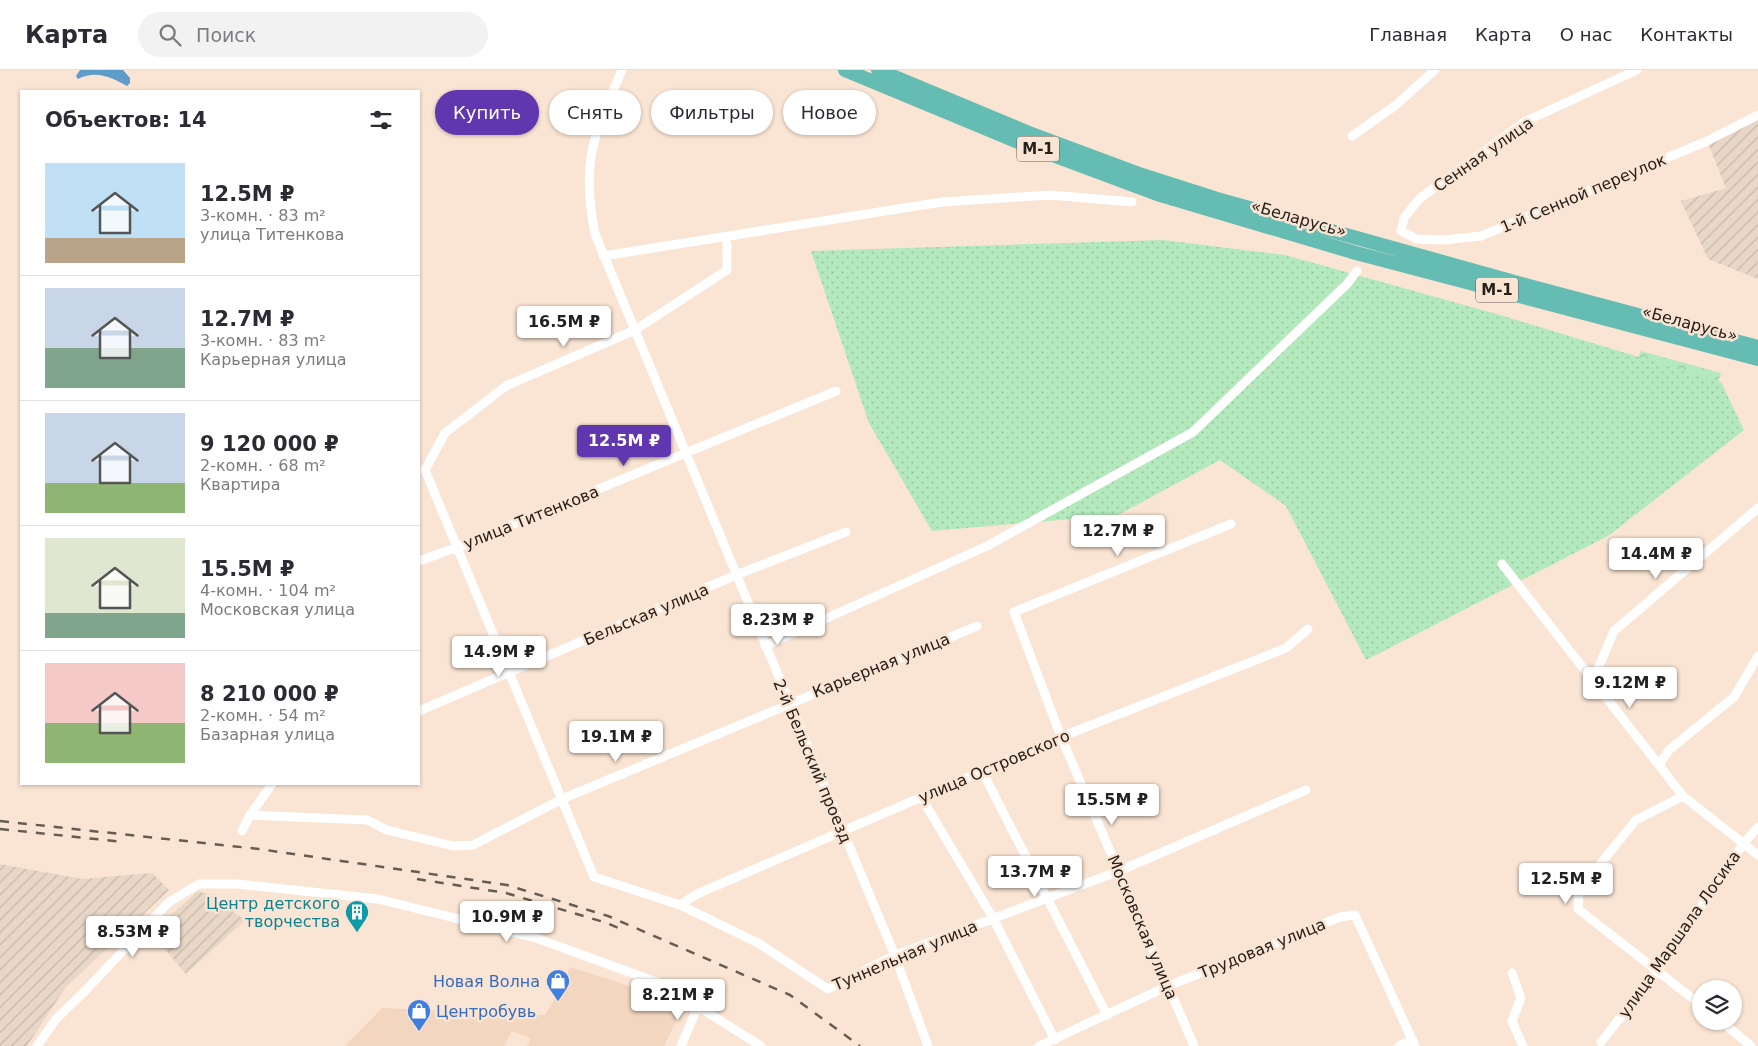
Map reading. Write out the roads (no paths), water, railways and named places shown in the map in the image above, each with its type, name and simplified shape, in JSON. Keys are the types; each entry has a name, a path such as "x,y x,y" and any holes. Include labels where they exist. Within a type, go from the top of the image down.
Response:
{"highway":[{"name":"«Беларусь»","path":"844,70 1023,144 1157,194 1356,253 1758,359"},
{"name":"«Беларусь»","path":"878,70 1029,134 1142,175 1217,199 1520,284 1758,347"}],"street":[{"name":"2-й Бельский проезд","path":"622,70 599,128 590,164 590,209 594,234 895,956 928,1046"},
{"path":"1352,136 1396,105 1434,70"},
{"name":"Сенная улица","path":"1401,231 1404,218 1418,199 1526,121 1637,70"},
{"name":"1-й Сенной переулок","path":"1401,231 1417,239 1443,240 1481,236 1707,141 1758,115"},
{"path":"604,256 942,202 1050,196 1132,202"},
{"path":"562,799 425,470 445,433 506,386 635,330 727,270 727,244"},
{"path":"765,646 989,545 1193,432 1347,284 1357,271"},
{"name":"улица Титенкова","path":"420,561 458,548 836,391"},
{"path":"1593,680 1614,631 1758,508"},
{"name":"Московская улица","path":"1194,1046 1061,737 1014,612 1231,524"},
{"name":"Бельская улица","path":"420,711 736,575 846,532"},
{"path":"1502,564 1683,796 1758,855"},
{"name":"Карьерная улица","path":"250,815 367,820 387,830 453,846 473,845 562,799 977,626"},
{"name":"улица Островского","path":"680,905 696,894 1061,737 1286,648 1308,629"},
{"path":"1659,765 1669,750 1734,697 1758,656"},
{"path":"982,771 1108,1015"},
{"path":"242,831 250,815 271,785"},
{"name":"Туннельная улица","path":"562,799 594,877 680,905 758,944 828,989 895,956 1118,871 1306,790"},
{"path":"1683,796 1636,820 1579,890 1578,908 1692,998"},
{"path":"921,797 993,918 1055,1040"},
{"name":"улица Маршала Лосика","path":"1601,1042 1658,970 1743,844 1758,827"},
{"path":"37,1046 56,1018 86,990 169,902 199,884 238,884 378,899 536,938 662,984 761,1046"},
{"name":"Трудовая улица","path":"1039,1046 1168,986 1340,917 1355,914 1414,1043"},
{"path":"1512,973 1521,998 1512,1021 1523,1046"},
{"path":"681,1046 698,1006"},
{"path":"1732,1030 1751,1046"},
{"path":"1399,1046 1414,1043"}],"water":[{"path":"80,70 123,70 130,78 130,83 127,86 109,77 97,75 78,79 76,76"}],"railway":[{"path":"0,821 259,849 507,885 608,916 790,995 860,1046"},
{"path":"0,829 124,842"},
{"path":"417,879 506,893 607,923 625,931"}],"place":[{"name":"Центр детского творчества","path":"357,933"},
{"name":"Новая Волна","path":"558,1002"},
{"name":"Центробувь","path":"419,1032"}]}
